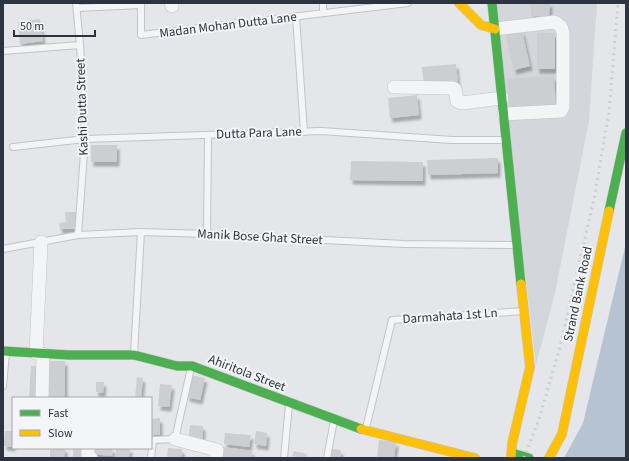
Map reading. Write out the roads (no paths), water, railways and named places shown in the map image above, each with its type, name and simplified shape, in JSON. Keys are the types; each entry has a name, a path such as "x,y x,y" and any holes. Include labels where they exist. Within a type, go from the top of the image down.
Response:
{"main road":[{"path":"459,3 481,25 495,29"},
{"path":"492,3 530,367 512,444 511,455 529,458"},
{"name":"Strand Bank Road","path":"548,458 562,434 626,133"},
{"name":"Ahiritola Street","path":"5,351 69,355 134,355 177,366 192,366 365,430 475,458"}],"street":[{"path":"495,29 554,22 562,27 563,33 563,107 561,110 504,114"},
{"path":"394,87 453,88 455,89 457,101 462,103 502,98"},
{"path":"41,242 39,353 42,397"},
{"path":"175,439 216,450 216,458"},
{"path":"88,449 88,458 91,458"}],"lane":[{"path":"323,3 323,13"},
{"name":"Madan Mohan Dutta Lane","path":"76,6 141,5 141,35 408,3"},
{"name":"Kashi Dutta Street","path":"76,6 80,44 85,139 78,235"},
{"path":"296,16 304,132"},
{"path":"3,51 80,44"},
{"name":"Dutta Para Lane","path":"12,147 85,139 321,131 452,140 506,140"},
{"path":"207,234 208,135"},
{"path":"134,355 141,232"},
{"name":"Manik Bose Ghat Street","path":"3,249 78,235 141,232 404,244 517,245"},
{"name":"Darmahata 1st Ln","path":"365,430 392,320 525,311"},
{"path":"3,386 5,351"},
{"path":"151,458 153,440 175,439 192,366"},
{"path":"284,458 289,402"},
{"path":"327,458 334,418"}],"water":[{"path":"626,243 626,458 564,458 583,423"}],"railway":[{"path":"524,458 539,419 560,347 594,199 609,112 618,3"}]}
